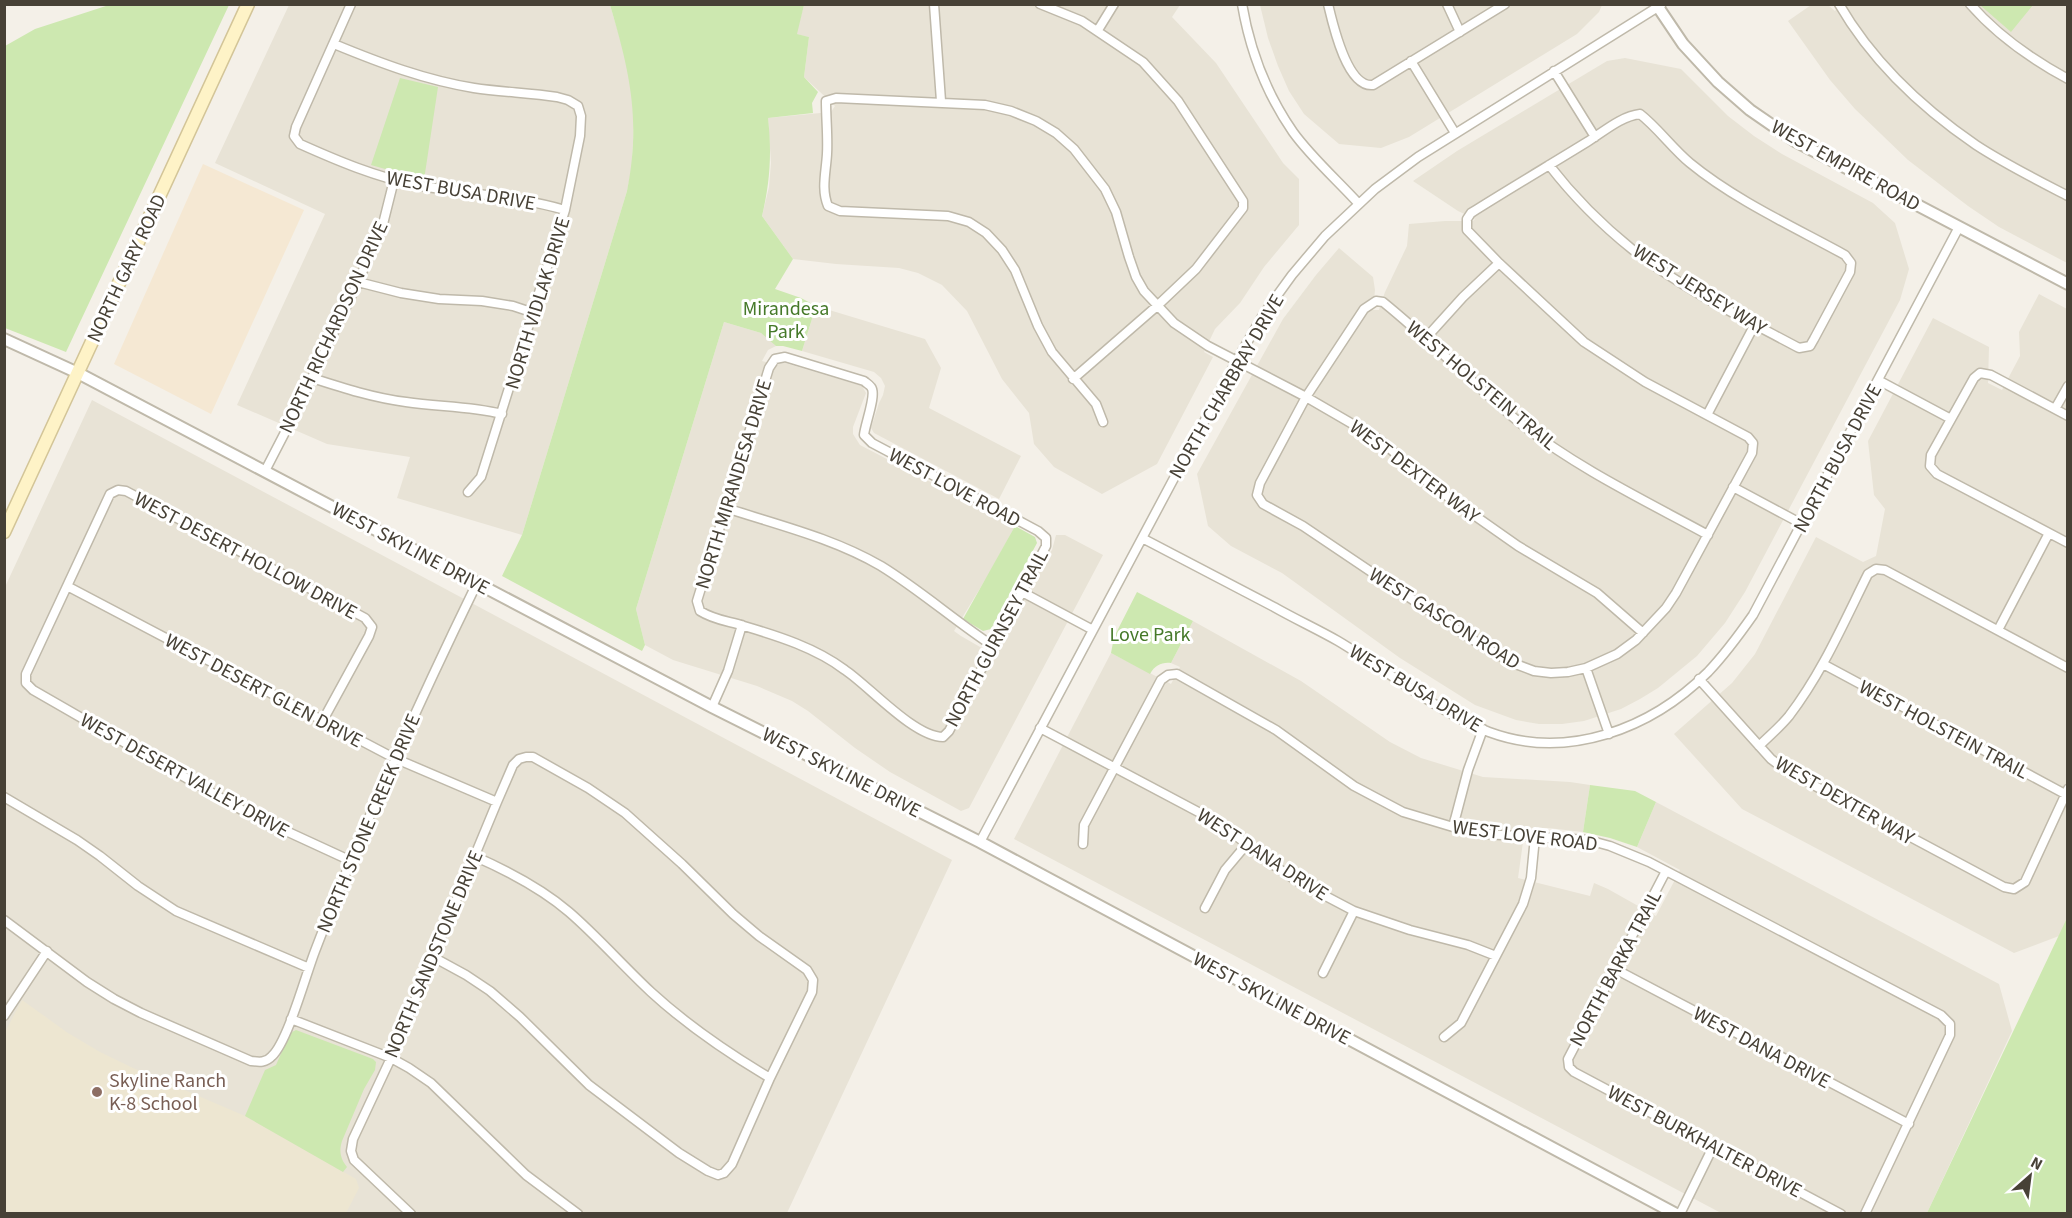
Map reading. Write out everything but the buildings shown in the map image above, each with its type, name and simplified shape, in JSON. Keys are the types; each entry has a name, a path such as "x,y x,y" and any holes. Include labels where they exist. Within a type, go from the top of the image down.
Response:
{"main road":[{"name":"NORTH GARY ROAD","path":"4,532 248,4"}],"street":[{"path":"334,44 351,4"},
{"path":"934,4 941,101"},
{"path":"1040,4 1098,30 1143,62 1178,101 1243,201 1243,208 1196,269 1073,379 1096,404 1103,422"},
{"path":"1098,30 1114,4"},
{"path":"1242,4 1255,58 1279,111 1294,134 1358,203"},
{"path":"1328,4 1341,51 1357,81 1366,86 1373,85 1505,4"},
{"path":"1447,4 1460,32"},
{"path":"1839,4 1870,48 1903,87 1936,115 1976,145 2067,196"},
{"path":"1970,4 1989,26 2016,48 2067,80"},
{"name":"NORTH CHARBRAY DRIVE","path":"980,842 1237,360 1263,315 1292,275 1325,236 1358,203 1394,173 1658,5"},
{"name":"WEST EMPIRE ROAD","path":"1658,5 1683,44 1712,76 1750,110 1795,141 2067,284"},
{"name":"NORTH VIDLAK DRIVE","path":"334,44 399,70 475,88 568,100 578,106 581,116 580,135 565,210 481,477 468,492"},
{"name":"WEST BUSA DRIVE","path":"334,44 296,127 294,136 300,144 362,170 394,180 450,191 518,199 565,210"},
{"path":"1411,61 1455,133"},
{"path":"1554,72 1595,137 1471,213 1467,219 1467,230 1498,263 1584,342 1645,382 1707,416 1755,324"},
{"name":"WEST DEXTER WAY","path":"1073,379 1052,352 1014,270 1002,250 986,233 969,222 948,216 840,211 828,206 824,188 827,153 826,101 836,98 941,101 985,105 1011,111 1046,127 1074,149 1105,189 1116,212 1128,257 1144,291 1157,306 1191,336 1306,397 1380,440 1434,487 1518,546 1597,593 1643,633"},
{"name":"WEST JERSEY WAY","path":"1549,165 1605,225 1633,249 1686,286 1799,348 1810,346 1850,272 1851,263 1845,255 1738,196 1712,179 1689,163 1640,114 1632,115 1595,137"},
{"name":"NORTH RICHARDSON DRIVE","path":"265,471 358,282 383,224 394,180"},
{"name":"NORTH BUSA DRIVE","path":"1699,680 1732,645 1753,615 1959,227"},
{"path":"1425,339 1498,263"},
{"path":"358,282 401,293 439,299 482,301 513,306 534,313"},
{"name":"WEST HOLSTEIN TRAIL","path":"1306,397 1364,309 1376,301 1383,302 1520,423 1602,477 1708,535"},
{"name":"WEST SKYLINE DRIVE","path":"4,339 78,373 712,707 980,842 1678,1214"},
{"name":"NORTH MIRANDESA DRIVE","path":"742,625 709,617 700,611 697,601 769,368 775,358 785,357 864,381 871,387 874,394 864,435"},
{"path":"2067,416 1991,375 1980,372 1974,378 1931,455 1930,466 1937,474 2067,543"},
{"path":"312,378 356,392 406,402 475,408 502,414"},
{"path":"1878,380 1951,419"},
{"path":"2055,410 2067,386"},
{"name":"WEST GASCON ROAD","path":"1306,397 1260,483 1257,495 1263,504 1303,526 1462,633 1513,663 1534,671 1551,673 1586,668 1617,654 1643,633 1676,593 1752,453 1753,443 1748,437 1707,416"},
{"name":"WEST LOVE ROAD","path":"864,435 872,443 1038,531 1046,538"},
{"path":"1733,487 1802,524"},
{"name":"WEST DESERT HOLLOW DRIVE","path":"67,586 110,494 118,490 126,491 365,618 372,627 369,636 322,722"},
{"path":"726,508 824,539 852,551 881,566 993,646"},
{"path":"1998,630 2049,533"},
{"name":"NORTH GURNSEY TRAIL","path":"742,625 794,643 822,656 846,670 898,714 935,737 943,737 949,731 1047,546 1046,538"},
{"name":"WEST BUSA DRIVE","path":"1142,538 1338,641 1457,717 1513,739 1540,744 1570,743 1598,738 1628,727 1655,713 1699,680"},
{"path":"1759,746 1788,718 1822,664 1868,574 1876,569 1885,570 2067,668"},
{"name":"NORTH STONE CREEK DRIVE","path":"47,951 87,982 141,1013 251,1061 264,1062 272,1056 291,1019 349,860 394,758 477,583"},
{"name":"WEST DESERT VALLEY DRIVE","path":"67,586 26,674 26,683 33,690 248,813 349,860"},
{"name":"WEST DESERT GLEN DRIVE","path":"67,586 322,722 394,758 497,802"},
{"path":"1022,592 1093,630"},
{"path":"712,707 728,671 742,625"},
{"name":"WEST HOLSTEIN TRAIL","path":"1822,664 2066,791"},
{"path":"1586,668 1609,734"},
{"name":"WEST LOVE ROAD","path":"1114,767 1161,680 1168,675 1177,674 1276,730 1354,786 1403,812 1485,834 1588,840 1631,853 1941,1015 1950,1024 1950,1035 1909,1124"},
{"name":"WEST DEXTER WAY","path":"1699,680 1771,759 1787,771 2004,887 2014,889 2025,882 2066,791"},
{"name":"WEST DANA DRIVE","path":"1040,728 1204,815 1230,831 1297,881 1354,910 1410,930 1468,945 1496,956"},
{"path":"1453,827 1468,770 1483,729"},
{"name":"NORTH SANDSTONE DRIVE","path":"411,1214 354,1160 351,1151 353,1139 391,1058 513,765 519,759 533,757 588,788 625,813 759,936 807,970 813,981 812,992 770,1078"},
{"path":"1083,844 1084,825 1114,767"},
{"path":"4,797 77,840 138,886 177,911 309,968"},
{"path":"1444,1037 1461,1023 1523,904 1531,878 1536,837"},
{"path":"1205,908 1225,870 1246,844"},
{"path":"433,957 490,991 520,1017 589,1085 679,1153 708,1172 718,1175 724,1173 732,1164 770,1078 714,1042 669,1007 567,911 506,870 474,856"},
{"name":"NORTH BARKA TRAIL","path":"1569,1067 1568,1059 1666,871"},
{"path":"1323,972 1354,910"},
{"path":"4,920 47,951 4,1016"},
{"name":"WEST DANA DRIVE","path":"1615,969 1909,1124"},
{"path":"291,1019 391,1058 410,1068 431,1083 526,1175 578,1214"},
{"name":"WEST BURKHALTER DRIVE","path":"1569,1067 1574,1072 1841,1214"},
{"path":"1865,1214 1909,1124"},
{"path":"1678,1214 1713,1147"}],"shaded area":[{"path":"1840,4 2067,5 2067,263 1999,227 1968,206 1908,160 1855,109 1830,80 1788,21 1811,5 1828,5 1835,11"},
{"path":"289,5 610,5 631,81 634,118 632,167 627,191 522,535 397,498 410,457 327,444 237,405 325,214 215,163"},
{"path":"804,5 1180,5 1172,17 1216,63 1283,163 1299,179 1299,225 1264,267 1240,303 1215,329 1204,352 1213,357 1157,464 1102,494 1054,467 1034,444 1029,413 1002,379 967,311 942,285 918,273 899,268 793,259 762,216 769,187 771,163 768,118 831,112 835,106 804,77 809,37 796,34"},
{"path":"1260,5 1602,5 1599,12 1577,34 1409,137 1381,148 1339,144 1304,114 1289,91 1278,66"},
{"path":"1625,58 1681,69 1728,116 1754,136 1782,154 1873,203 1895,223 1909,269 1900,300 1745,592 1725,623 1697,656 1658,688 1640,699 1621,709 1584,721 1539,724 1516,720 1475,705 1400,658 1282,573 1231,546 1208,526 1197,474 1283,319 1339,248 1373,277 1375,290 1373,310 1379,310 1407,246 1409,224 1473,221 1475,219 1458,211 1413,181 1457,151 1607,61"},
{"path":"203,164 304,210 211,414 114,364"},
{"path":"2039,294 2067,309 2068,918 2059,936 2014,953 1742,809 1674,734 1732,683 1755,654 1816,537 1863,562 1876,556 1885,509 1874,495 1868,441 1933,318 1989,347 1988,383 2002,390 2020,356 2019,332"},
{"path":"816,306 925,339 941,368 929,408 1021,456 999,499 874,433 871,428 885,386 881,378 874,372 802,351"},
{"path":"724,322 768,337 776,346 768,350 762,361 777,365 782,362 862,386 866,393 853,427 853,434 860,445 1015,526 954,631 961,636 994,655 1046,557 1052,550 1056,535 1065,535 1103,555 969,808 961,811 890,772 792,701 757,686 673,660 645,645 636,609"},
{"path":"92,400 952,860 787,1213 5,1214 5,587"},
{"path":"1193,621 1301,681 1390,742 1421,758 1483,777 1590,785 1583,832 1525,828 1518,878 1590,896 1594,883 1656,916 1680,870 1637,847 1656,802 1999,984 2012,1031 1927,1213 1721,1213 1014,839 1111,653 1171,684 1180,667 1171,663"},
{"name":"Skyline Ranch K-8 School","path":"22,1000 68,1033 100,1052 245,1116 356,1179 359,1188 346,1213 5,1214 5,1032"}],"green space":[{"path":"1980,4 2033,5 2011,32"},
{"path":"109,5 229,5 66,352 5,328 5,46 35,29"},
{"name":"Mirandesa Park","path":"610,5 804,5 797,34 809,37 804,77 818,92 812,103 813,113 768,118 770,168 762,216 793,259 775,289 816,306 802,351 776,346 761,333 724,322 636,609 645,645 642,651 502,576 522,535 627,191 633,142 631,97 623,52"},
{"path":"400,78 438,87 424,180 371,165"},
{"path":"1015,526 1035,537 1037,543 991,629 983,631 963,619"},
{"name":"Love Park","path":"1137,592 1193,621 1171,663 1159,665 1150,674 1111,653 1114,637"},
{"path":"1590,785 1635,791 1656,802 1637,847 1583,832"},
{"path":"2067,918 2067,1213 1927,1213"},
{"path":"296,1030 376,1062 375,1070 364,1089 342,1141 341,1154 347,1167 343,1172 245,1116 265,1070 276,1065 290,1033"}],"place":[{"name":"Skyline Ranch K-8 School","path":"97,1092"}]}
